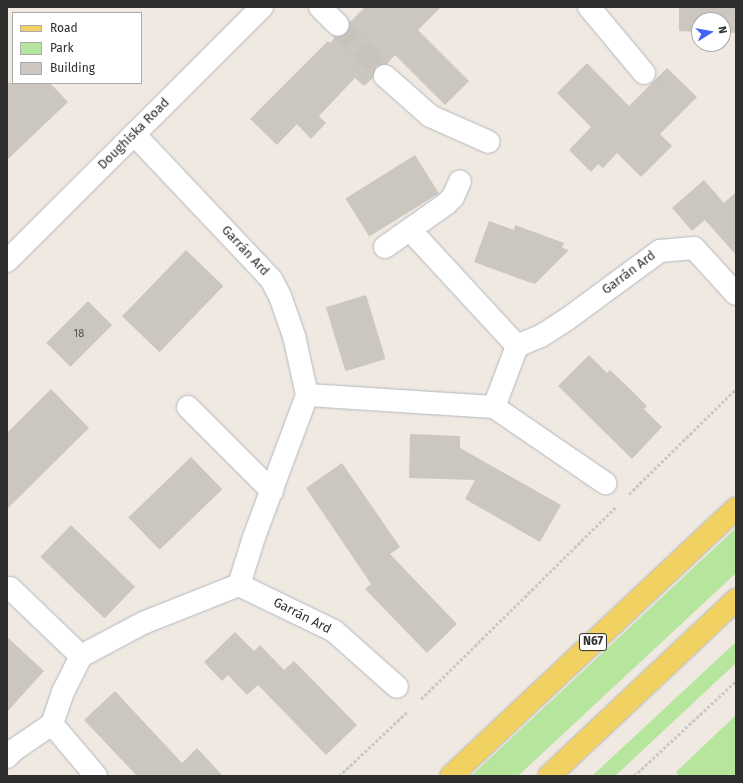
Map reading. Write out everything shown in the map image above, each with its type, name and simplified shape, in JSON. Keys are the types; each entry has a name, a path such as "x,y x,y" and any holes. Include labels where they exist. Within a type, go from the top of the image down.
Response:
{"main road":[{"name":"N67","path":"451,776 736,508"},
{"path":"549,776 736,600"}],"street":[{"name":"Doughiska Road","path":"7,261 262,7"},
{"path":"320,7 338,25"},
{"path":"589,7 644,73"},
{"path":"385,76 430,116 489,142"},
{"name":"Garrán Ard","path":"134,134 271,279 280,296 294,336 307,395"},
{"path":"385,247 411,231 446,204 453,197 460,181"},
{"path":"411,231 517,346 494,407"},
{"name":"Garrán Ard","path":"517,346 541,336 566,320 660,251 694,248 736,294"},
{"path":"7,757 14,750 52,724 63,692 81,656 143,623 239,585 254,537 307,395 494,407 605,483"},
{"path":"188,407 272,491"},
{"name":"Garrán Ard","path":"239,585 334,631 397,686"},
{"path":"10,588 81,656"},
{"path":"52,724 96,776"}],"path":[{"path":"628,496 736,389"},
{"path":"416,704 622,501"},
{"path":"634,776 736,681"},
{"path":"339,776 410,709"}],"green space":[{"path":"736,528 736,573 518,776 471,776"},
{"path":"736,642 736,663 615,776 592,776"},
{"path":"736,715 736,776 679,776 676,772"}],"building":[{"path":"365,7 441,7 418,30 469,81 445,105 395,55 387,64 376,67 373,78 364,86 355,78 319,116 326,123 311,139 297,124 277,145 250,119 328,41 330,43 335,37 347,34 350,22"},
{"path":"679,7 736,7 736,33 731,33 731,12 691,12 691,32 679,31"},
{"path":"587,63 629,106 667,68 697,97 660,134 672,146 641,177 617,153 603,168 598,164 591,172 569,150 591,127 557,93"},
{"path":"7,83 51,84 68,102 7,160"},
{"path":"415,155 439,193 369,237 345,198"},
{"path":"704,180 724,203 736,192 736,255 705,220 692,231 672,208"},
{"path":"489,221 514,230 515,225 564,243 562,248 569,250 535,284 523,280 474,262"},
{"path":"186,250 223,286 159,352 122,316"},
{"path":"366,295 386,359 345,371 326,307"},
{"path":"88,301 112,325 70,367 46,343"},
{"path":"589,355 607,373 610,370 629,388 647,406 644,409 662,427 632,459 558,386"},
{"path":"51,389 89,428 7,509 7,433"},
{"path":"410,434 460,436 460,448 561,505 540,542 465,499 475,480 409,478"},
{"path":"191,457 222,489 160,550 128,517"},
{"path":"342,463 400,547 390,554 457,624 427,653 365,589 371,584 306,488"},
{"path":"71,525 135,587 104,618 40,557"},
{"path":"235,632 254,651 260,645 284,670 294,661 357,725 326,755 258,685 247,695 228,675 222,681 204,662"},
{"path":"7,637 44,671 7,712"},
{"path":"115,691 182,763 197,748 223,776 137,776 84,720"}],"tunnel":[{"path":"338,25 385,76"}]}
